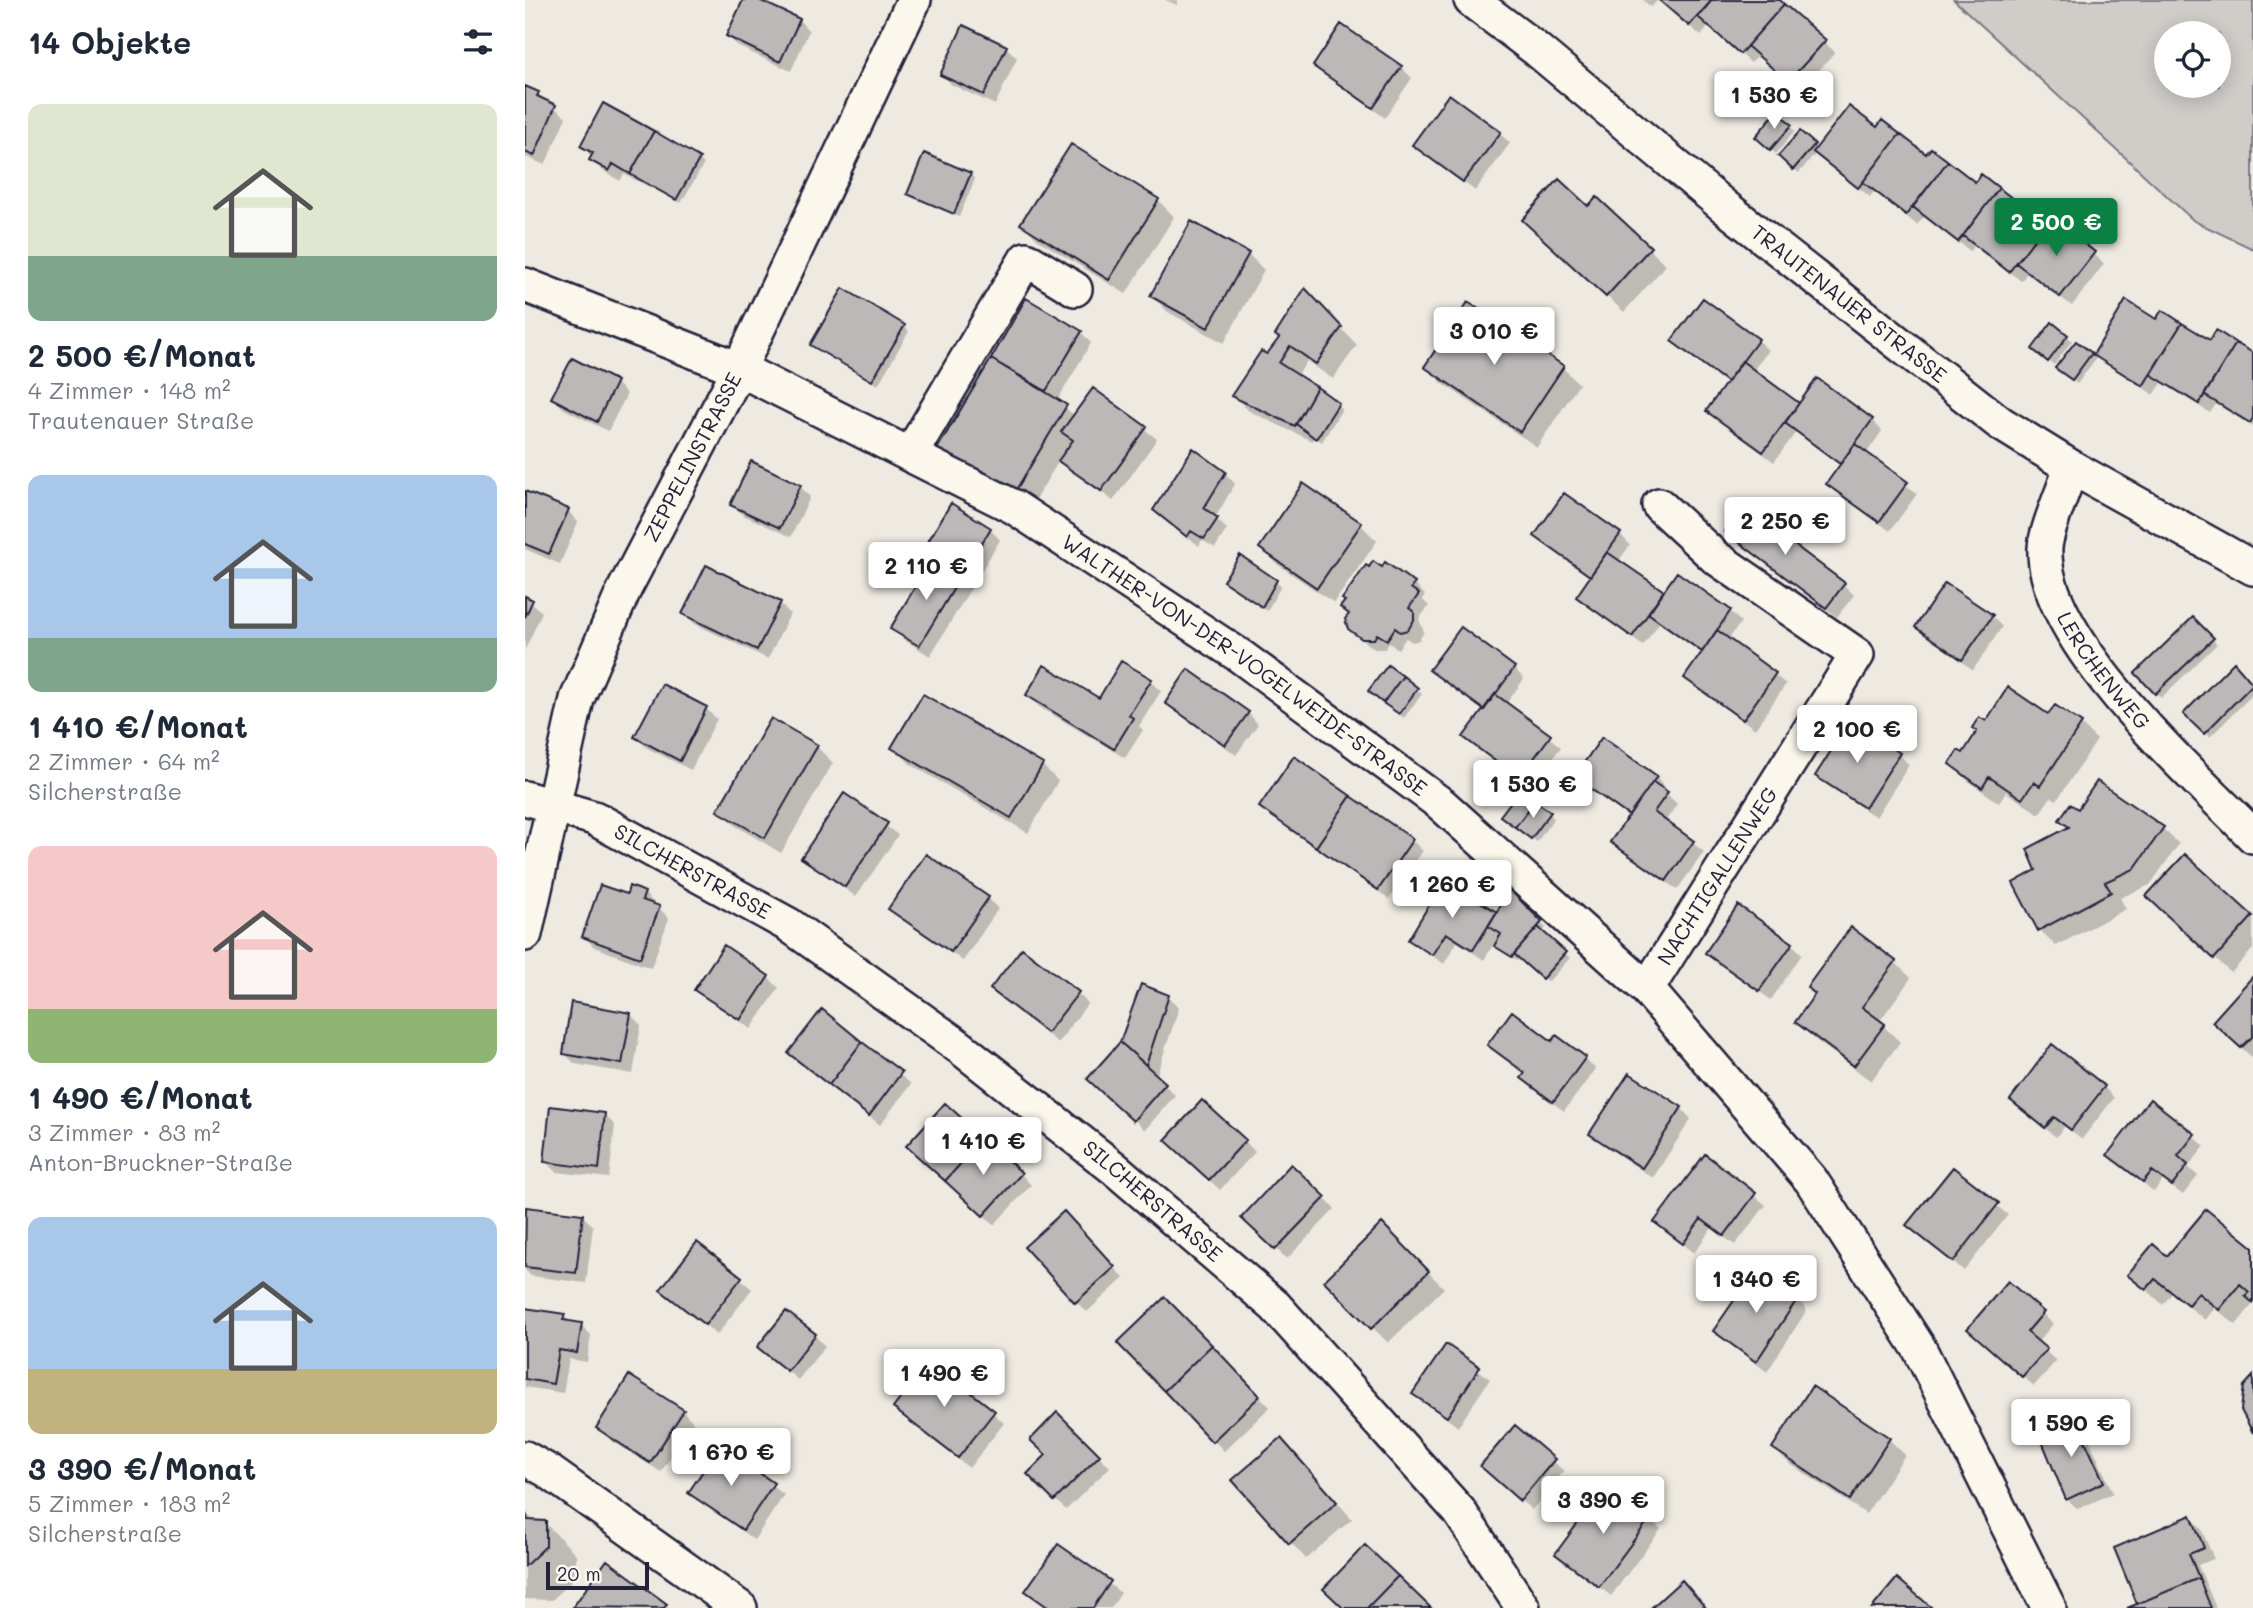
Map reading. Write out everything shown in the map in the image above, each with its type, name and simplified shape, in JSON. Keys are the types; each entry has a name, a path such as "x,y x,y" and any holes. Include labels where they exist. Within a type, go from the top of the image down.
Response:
{"street":[{"name":"ZEPPELINSTRASSE","path":"525,934 540,801 577,699 624,590 739,369 915,0"},
{"name":"TRAUTENAUER STRASSE","path":"1471,0 1536,49 1725,207 2000,423 2071,467 2253,568"},
{"path":"910,454 1026,259 1075,289"},
{"name":"WALTHER-VON-DER-VOGELWEIDE-STRASSE","path":"525,285 739,369 1014,507 1240,656 1441,804 1647,989 1811,1180 1919,1348 2049,1608"},
{"name":"LERCHENWEG","path":"2071,467 2045,547 2049,579 2065,621 2098,671 2253,836"},
{"name":"NACHTIGALLENWEG","path":"1647,989 1857,655 1716,557 1659,505"},
{"name":"SILCHERSTRASSE","path":"540,801 594,818 789,925 961,1048 1114,1168 1275,1306 1459,1511 1523,1608"},
{"path":"525,1458 548,1471 740,1608"}],"shaded area":[{"path":"1954,0 2253,0 2253,249 2194,221"}],"building":[{"path":"743,0 759,0 800,19 780,62 726,36"},
{"path":"1659,0 1712,0 1689,26"},
{"path":"1712,0 1780,0 1784,4 1740,54 1698,17"},
{"path":"1784,4 1826,40 1788,82 1747,46"},
{"path":"1341,24 1402,66 1373,108 1313,66"},
{"path":"963,25 1007,46 984,95 940,75"},
{"path":"525,86 539,92 537,96 556,105 534,156 525,152"},
{"path":"1449,94 1501,132 1463,182 1412,145"},
{"path":"603,103 654,131 630,174 613,164 609,171 589,160 593,153 580,146"},
{"path":"1849,106 1877,127 1882,120 1900,134 1858,188 1813,152"},
{"path":"1777,111 1792,125 1770,150 1755,137"},
{"path":"654,131 700,158 676,200 630,174"},
{"path":"1800,131 1815,144 1793,170 1778,156"},
{"path":"1900,134 1926,154 1931,148 1948,161 1906,215 1863,182"},
{"path":"1071,144 1159,199 1109,280 1020,224"},
{"path":"924,153 971,173 954,214 907,194"},
{"path":"1948,161 1975,182 1981,174 1999,188 1958,242 1913,207"},
{"path":"1559,179 1588,206 1597,197 1651,247 1606,297 1522,220"},
{"path":"1999,188 2027,210 2032,203 2051,218 2009,272 1963,236"},
{"path":"2051,218 2095,252 2060,297 2016,263"},
{"path":"1191,221 1249,253 1208,328 1150,296"},
{"path":"843,288 905,325 872,381 810,345"},
{"path":"1305,288 1342,327 1316,364 1290,346 1279,363 1317,387 1295,426 1231,396 1261,351 1267,354 1279,338 1275,335"},
{"path":"1026,298 1082,331 1046,391 991,359"},
{"path":"1703,298 1759,339 1727,382 1671,341"},
{"path":"2126,300 2156,319 2162,310 2182,323 2143,386 2093,355"},
{"path":"1468,302 1564,366 1520,432 1424,367"},
{"path":"2052,322 2068,335 2048,362 2032,349"},
{"path":"2182,323 2210,340 2216,330 2236,343 2199,404 2150,374"},
{"path":"2076,341 2092,353 2072,380 2055,368"},
{"path":"2236,343 2253,353 2253,418 2250,423 2204,395"},
{"path":"572,358 617,381 597,422 551,398"},
{"path":"991,359 1067,405 1013,495 937,449"},
{"path":"1742,361 1799,403 1763,452 1706,411"},
{"path":"1817,378 1873,419 1840,464 1785,423"},
{"path":"1317,387 1339,403 1316,439 1296,424"},
{"path":"1093,388 1147,427 1101,491 1058,461 1073,440 1061,432"},
{"path":"1855,444 1908,482 1879,522 1826,484"},
{"path":"1193,448 1226,472 1204,508 1218,518 1204,539 1191,531 1187,537 1153,510"},
{"path":"751,461 801,485 780,528 730,505"},
{"path":"1303,483 1362,523 1317,588 1259,548"},
{"path":"525,491 569,509 549,554 525,544"},
{"path":"1564,493 1621,533 1590,576 1534,536"},
{"path":"951,503 991,528 962,575 923,550"},
{"path":"1743,506 1845,583 1826,608 1724,531"},
{"path":"1607,552 1664,591 1632,637 1576,597"},
{"path":"1240,555 1277,580 1262,607 1223,581"},
{"path":"933,557 962,575 919,646 890,629"},
{"path":"1373,561 1382,567 1385,562 1415,583 1411,588 1419,594 1409,608 1414,612 1414,620 1408,630 1400,632 1395,628 1387,640 1377,634 1374,639 1362,639 1348,629 1345,619 1349,614 1340,607 1345,601 1342,599 1366,565 1369,567"},
{"path":"706,565 781,602 757,650 682,614"},
{"path":"1677,572 1731,610 1702,652 1648,613"},
{"path":"1945,583 1993,615 1962,660 1915,627"},
{"path":"525,596 533,600 525,617"},
{"path":"2193,617 2214,638 2155,694 2135,673"},
{"path":"1461,627 1515,667 1484,710 1429,670"},
{"path":"1717,630 1776,673 1743,720 1684,678"},
{"path":"1121,661 1152,679 1129,715 1133,718 1114,749 1026,695 1044,665 1099,698"},
{"path":"2234,662 2253,684 2204,734 2183,714"},
{"path":"1388,665 1403,676 1383,703 1368,691"},
{"path":"1188,669 1249,712 1225,745 1165,703"},
{"path":"1403,676 1418,688 1399,714 1383,703"},
{"path":"662,684 707,707 680,761 634,737"},
{"path":"2008,687 2048,714 2055,705 2082,723 2040,786 2034,782 2022,799 1989,777 1982,788 1949,764 1958,750 1963,753 1977,731 1972,728 1979,717 1986,721"},
{"path":"923,694 1043,764 1011,818 891,748"},
{"path":"1495,694 1551,735 1519,779 1463,737"},
{"path":"771,718 818,745 765,838 717,811"},
{"path":"1850,721 1900,753 1865,808 1815,776"},
{"path":"1602,737 1657,776 1629,816 1574,777"},
{"path":"1294,756 1351,796 1316,847 1259,807"},
{"path":"2097,781 2164,827 2134,869 2105,882 2111,892 2038,931 2013,883 2036,870 2027,849 2069,827 2059,820 2070,804 2078,809"},
{"path":"1653,782 1668,792 1654,812 1694,841 1666,881 1610,842"},
{"path":"1520,790 1535,801 1515,827 1500,816"},
{"path":"844,793 888,823 845,887 801,858"},
{"path":"1351,796 1413,839 1378,890 1316,847"},
{"path":"1535,801 1551,812 1531,839 1515,827"},
{"path":"926,854 989,897 951,952 888,909"},
{"path":"2185,854 2253,916 2214,959 2146,896"},
{"path":"1444,880 1497,912 1473,950 1446,933 1432,955 1408,940"},
{"path":"600,885 627,894 629,886 638,889 645,892 642,900 660,906 640,958 582,937"},
{"path":"1510,890 1542,922 1512,957 1494,946 1501,934 1488,926"},
{"path":"1738,905 1793,943 1759,991 1705,953"},
{"path":"1538,927 1566,952 1542,979 1514,954"},
{"path":"1851,927 1896,961 1862,1007 1885,1024 1854,1066 1795,1022 1815,994 1807,987"},
{"path":"724,945 769,976 740,1020 694,990"},
{"path":"1022,948 1079,992 1047,1033 990,989"},
{"path":"2253,976 2253,1036 2241,1048 2212,1022"},
{"path":"1141,984 1169,995 1146,1065 1120,1042"},
{"path":"571,1002 631,1013 622,1064 563,1054"},
{"path":"822,1009 862,1042 829,1085 788,1053"},
{"path":"1512,1011 1552,1041 1556,1035 1586,1057 1553,1102 1521,1078 1525,1073 1487,1045"},
{"path":"862,1042 902,1072 869,1116 829,1085"},
{"path":"1120,1042 1166,1083 1133,1121 1087,1079"},
{"path":"2052,1044 2105,1086 2071,1130 2054,1117 2045,1128 2010,1100"},
{"path":"1629,1073 1682,1107 1642,1168 1589,1134"},
{"path":"2150,1099 2195,1134 2178,1156 2188,1165 2172,1186 2152,1171 2143,1182 2107,1155"},
{"path":"1202,1100 1246,1140 1209,1180 1165,1140"},
{"path":"945,1103 984,1138 945,1181 906,1146"},
{"path":"550,1106 605,1113 599,1169 544,1162"},
{"path":"984,1138 1022,1173 983,1216 945,1181"},
{"path":"1705,1154 1756,1193 1724,1236 1701,1219 1683,1244 1654,1222"},
{"path":"1291,1164 1326,1197 1275,1250 1241,1218"},
{"path":"1953,1167 1999,1203 1953,1262 1906,1225"},
{"path":"526,1207 583,1214 576,1273 525,1267"},
{"path":"2206,1209 2253,1247 2253,1303 2245,1296 2249,1292 2240,1284 2219,1310 2198,1293 2188,1305 2155,1279 2146,1290 2127,1275 2153,1244 2167,1256"},
{"path":"1064,1211 1115,1267 1075,1303 1024,1247"},
{"path":"1382,1223 1429,1271 1371,1329 1324,1281"},
{"path":"697,1242 742,1277 705,1325 660,1290"},
{"path":"1755,1270 1798,1298 1756,1362 1713,1331"},
{"path":"2008,1281 2044,1312 2027,1332 2047,1349 2022,1377 1967,1329"},
{"path":"1165,1297 1212,1345 1164,1391 1117,1343"},
{"path":"525,1308 565,1314 563,1320 582,1323 577,1353 559,1350 553,1384 525,1379"},
{"path":"786,1311 816,1334 787,1371 757,1347"},
{"path":"1446,1344 1480,1367 1447,1417 1412,1394"},
{"path":"1212,1345 1260,1396 1212,1442 1164,1391"},
{"path":"930,1361 995,1411 958,1458 893,1408"},
{"path":"629,1375 684,1410 650,1463 596,1428"},
{"path":"2253,1376 2253,1433 2241,1410 2244,1386"},
{"path":"1812,1386 1890,1438 1850,1500 1772,1448"},
{"path":"1057,1412 1100,1455 1054,1501 1027,1474 1046,1455 1030,1440"},
{"path":"2074,1417 2104,1482 2066,1500 2039,1434"},
{"path":"1515,1425 1555,1459 1520,1501 1480,1466"},
{"path":"1281,1438 1337,1502 1289,1544 1232,1480"},
{"path":"720,1446 774,1483 743,1530 688,1493"},
{"path":"1606,1485 1651,1517 1599,1587 1555,1554"},
{"path":"525,1511 528,1520 546,1521 546,1546 525,1566"},
{"path":"2191,1515 2204,1548 2189,1554 2199,1578 2137,1604 2114,1548"},
{"path":"1058,1544 1111,1581 1093,1608 1049,1608 1025,1591"},
{"path":"1365,1545 1398,1576 1367,1608 1343,1608 1323,1589"},
{"path":"607,1560 667,1604 664,1608 573,1607"},
{"path":"1398,1576 1431,1608 1367,1608"},
{"path":"1897,1578 1932,1608 1872,1608"},
{"path":"2199,1578 2211,1608 2127,1608 2137,1604"},
{"path":"1682,1580 1706,1608 1651,1608"}]}
